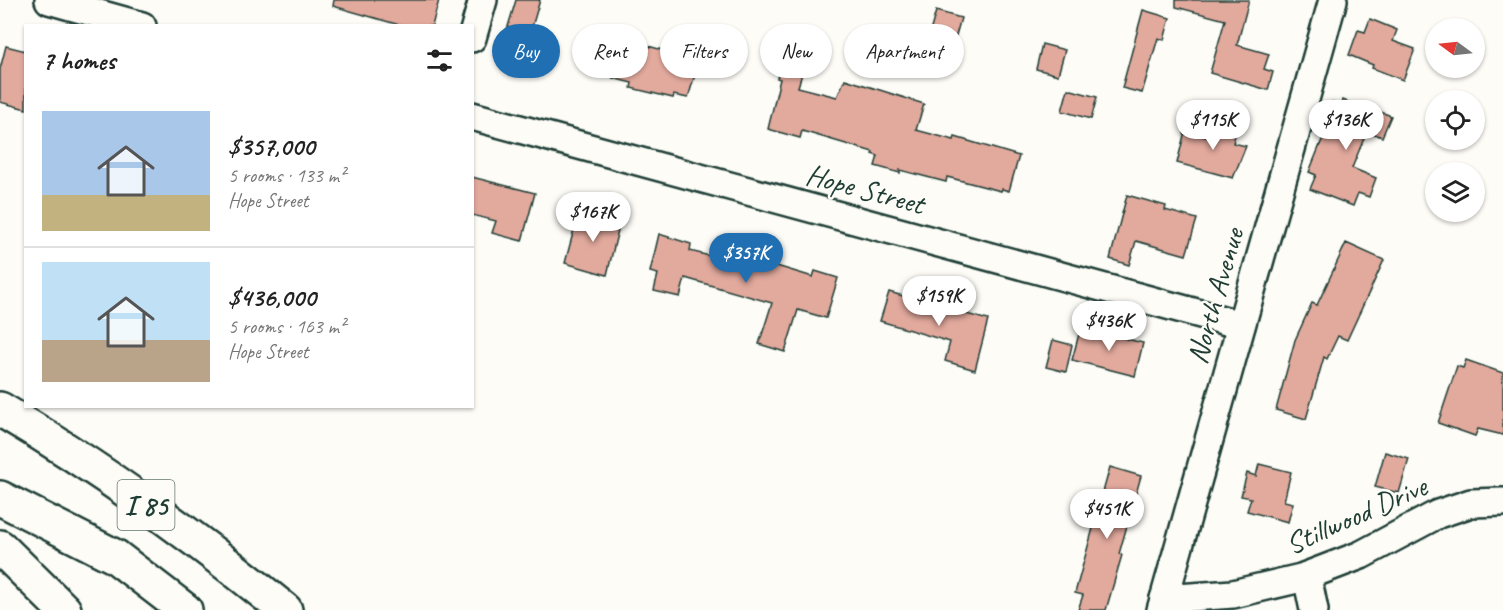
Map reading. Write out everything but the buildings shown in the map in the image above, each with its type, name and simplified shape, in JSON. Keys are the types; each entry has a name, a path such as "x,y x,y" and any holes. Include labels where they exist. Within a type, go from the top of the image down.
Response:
{"highway":[{"name":"I 85","path":"0,410 47,437 147,505 221,558 285,610"},
{"name":"I 85","path":"0,498 116,557 185,610"},
{"path":"0,547 64,610"}],"street":[{"path":"49,0 135,24"},
{"path":"474,31 483,0"},
{"name":"North Avenue","path":"1162,604 1333,0"},
{"name":"Hope Street","path":"474,117 1241,325"},
{"name":"Stillwood Drive","path":"1162,604 1233,594 1307,576 1361,555 1438,514 1471,503 1503,502"},
{"path":"1307,576 1314,610"}]}
